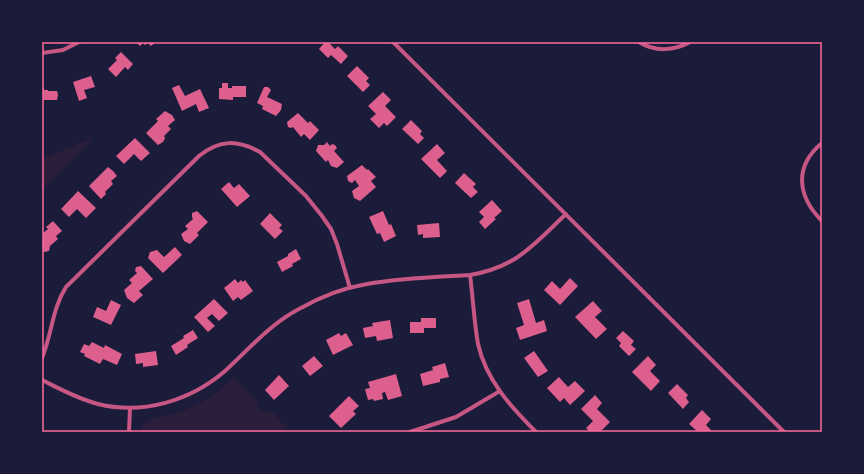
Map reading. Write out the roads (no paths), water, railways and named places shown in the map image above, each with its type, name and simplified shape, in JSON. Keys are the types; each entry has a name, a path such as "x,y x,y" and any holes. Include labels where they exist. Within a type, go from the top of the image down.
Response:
{"street":[{"path":"42,53 63,50 79,42"},
{"path":"393,42 784,432"},
{"path":"639,42 652,48 668,49 680,47 690,42"},
{"path":"822,143 811,154 806,162 802,185 808,204 822,221"},
{"path":"42,358 49,339 56,306 66,287 199,156 221,144 241,144 250,146 260,152 317,208 331,229 350,288"},
{"path":"42,380 79,398 98,404 130,408 167,403 194,392 206,385 224,371 266,331 283,318 322,297 350,288 384,282 470,275 498,268 518,258 532,247 566,214"},
{"path":"470,275 482,359 491,379 508,404 536,432"},
{"path":"410,432 456,417 500,391"},
{"path":"129,432 130,408"}]}
